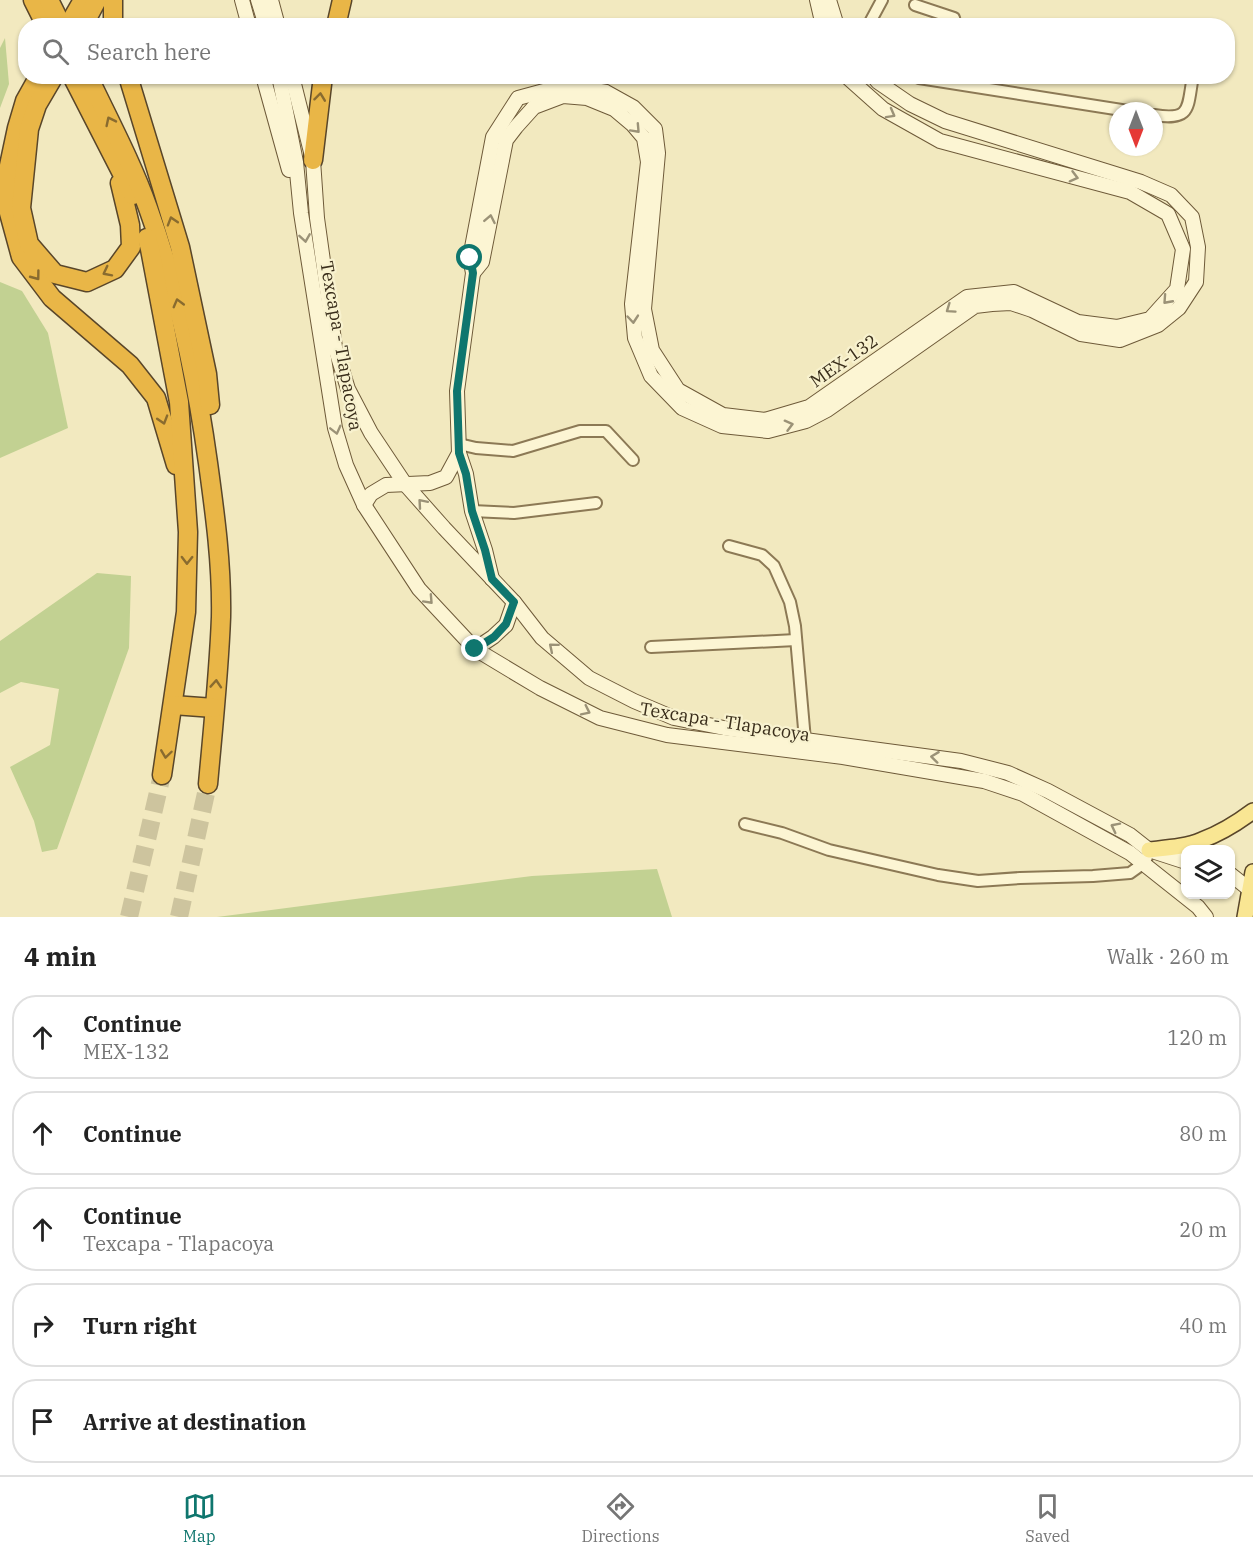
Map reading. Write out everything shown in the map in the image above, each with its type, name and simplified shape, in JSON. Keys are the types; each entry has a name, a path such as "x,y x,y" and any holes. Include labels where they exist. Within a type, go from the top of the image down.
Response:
{"highway":[{"path":"33,0 42,18"},
{"path":"49,0 58,18"},
{"path":"113,0 113,18"},
{"path":"338,18 342,0"},
{"path":"76,18 92,2"},
{"path":"86,18 92,2"},
{"path":"37,84 31,103 21,208 29,244 55,274 87,282 115,269 131,247 130,225 115,163"},
{"path":"47,84 31,103 17,128 7,175 9,213 21,257 52,298 130,365 156,398 186,502"},
{"path":"76,84 133,195 150,249 179,402 188,532 186,612 162,775"},
{"path":"92,84 132,167 148,207 169,272 194,374 217,526 221,616 208,784"},
{"path":"130,84 180,247 207,374 219,498 217,526"},
{"path":"313,160 322,84"},
{"path":"173,705 214,708"}],"main road":[{"path":"242,0 247,18"},
{"path":"258,0 264,18"},
{"path":"271,0 276,18"},
{"path":"817,0 821,18"},
{"path":"829,0 835,18"},
{"path":"265,84 301,213"},
{"name":"Texcapa - Tlapacoya","path":"281,84 296,162 301,213 334,428 346,465 364,505 419,590 475,649 540,688 600,718 667,735 843,757 984,781 1023,794 1111,843 1147,857 1181,861"},
{"name":"Texcapa - Tlapacoya","path":"294,84 313,160 317,218 335,347 348,389 371,433 405,484 514,602 542,638 589,678 674,718 724,728 961,761 1008,774 1048,791 1130,835 1147,857 1206,917"},
{"name":"MEX-132","path":"492,579 472,511 459,448 457,391 473,273 470,258 493,137 518,98 566,85 606,92 633,107 655,129 658,153 644,309 652,350 678,390 723,415 765,420 809,407 967,297 1014,292 1078,322 1117,327 1150,318 1177,289 1183,249 1168,214 1130,192 940,141 883,109 854,84"},
{"name":"MEX-132","path":"473,273 482,262 506,140 534,107 563,96 587,98 614,109 644,138 648,162 632,304 635,338 651,376 682,408 722,426 768,431 806,421 827,410 975,306 1011,303 1032,310 1081,334 1120,340 1158,325 1179,308 1196,282 1198,247 1191,218 1171,195 1141,182 945,122 910,104 884,84"},
{"path":"364,505 372,494 386,485 430,483 446,477 459,448"},
{"path":"475,649 494,637 506,624 514,602"},
{"path":"1147,857 1201,841 1229,828 1253,811"},
{"path":"1245,917 1253,872"},
{"path":"1235,878 1249,889"}],"street":[{"path":"872,18 882,0"},
{"path":"915,5 954,18"},
{"path":"957,84 1109,108"},
{"path":"1163,117 1171,118 1187,110 1192,84"},
{"path":"459,448 513,451 580,431 606,431 633,460"},
{"path":"472,511 514,513 596,504"},
{"path":"729,546 762,555 774,566 790,602 796,640 805,740"},
{"path":"651,647 796,640"},
{"path":"745,824 782,833 829,850 938,875 978,881 1130,873 1147,857"}],"green space":[{"path":"5,38 9,84 0,108 0,48"},
{"path":"0,282 22,291 48,333 68,428 0,458"},
{"path":"97,573 131,576 129,648 57,849 42,852 34,821 10,767 50,745 59,689 21,682 0,693 0,641"},
{"path":"657,869 672,917 217,917 532,876"}],"tunnel":[{"path":"129,917 162,775"},
{"path":"179,917 208,784"}],"route":[{"path":"470,258 473,273 457,391 459,453 466,474 472,511 492,579 514,602 506,624 494,637 475,649"}]}
